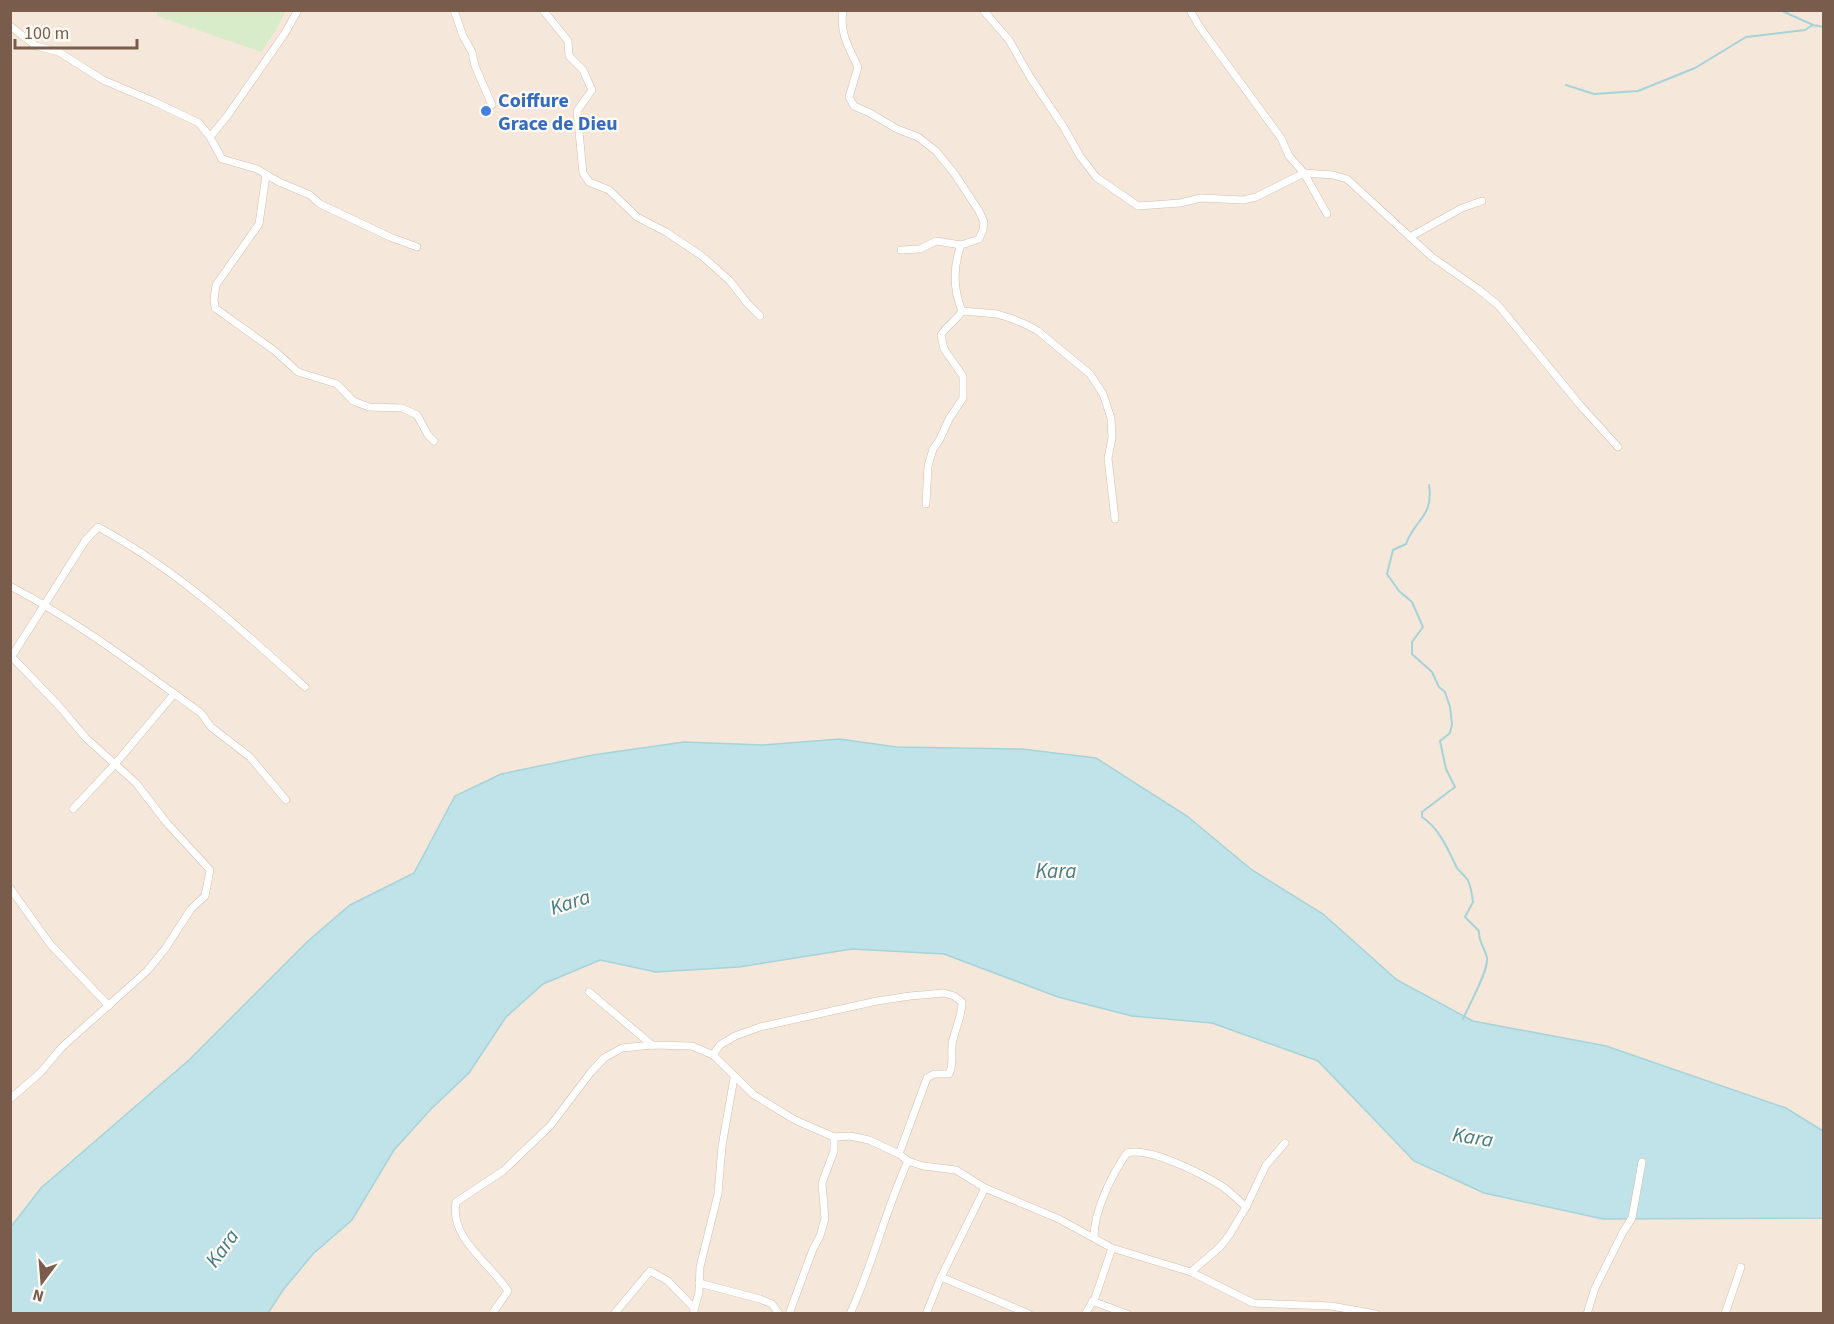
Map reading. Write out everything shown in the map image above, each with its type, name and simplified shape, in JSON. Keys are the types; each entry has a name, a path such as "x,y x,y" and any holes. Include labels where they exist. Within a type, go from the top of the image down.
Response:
{"street":[{"path":"210,137 285,33 298,10"},
{"path":"454,10 462,36 472,52 475,66 492,105"},
{"path":"543,10 568,41 569,56 583,70 592,90 578,111 582,173 589,182 609,190 637,217 666,232 702,256 730,281 760,316"},
{"path":"843,10 841,23 845,39 858,67 849,97 855,106 897,129 918,137 936,152 954,173 984,222 984,230 979,239 962,245 936,241 920,249 901,250"},
{"path":"983,10 1009,40 1080,156 1096,177 1138,206 1180,203 1201,198 1243,200 1256,197 1304,173 1347,178 1432,257 1498,305 1617,447"},
{"path":"1190,10 1199,26 1281,138 1327,214"},
{"path":"10,26 36,46 59,52 103,80 199,123 222,159 257,169 310,195 320,204 390,237 417,247"},
{"path":"266,175 259,224 216,285 215,308 275,351 298,372 337,384 353,401 369,407 402,408 417,415 434,441"},
{"path":"1410,237 1462,208 1482,201"},
{"path":"926,504 928,466 933,449 949,418 963,398 963,376 945,349 941,334 946,325 957,319 962,311 955,280 956,260 962,245"},
{"path":"962,311 997,314 1027,325 1038,331 1090,374 1103,394 1111,418 1112,438 1108,458 1115,519"},
{"path":"10,1098 40,1073 62,1047 147,971 165,949 191,909 205,896 210,870 166,822 136,783 86,738 59,706 11,658 86,541 98,527 147,555 207,599 305,687"},
{"path":"10,586 46,604 201,713 211,727 222,733 250,757 286,800"},
{"path":"73,809 116,763 174,694"},
{"path":"10,888 50,944 109,1006"},
{"path":"589,992 652,1045"},
{"path":"713,1055 720,1045 735,1036 760,1027 910,996 944,993 954,996 962,1002 962,1014 951,1048 952,1069 949,1074 934,1074 927,1078 899,1154"},
{"path":"492,1314 508,1291 460,1234 455,1220 456,1202 503,1171 550,1126 583,1081 604,1058 622,1048 652,1045 692,1046 713,1055 734,1078 771,1106 834,1137 850,1136 869,1140 899,1154 908,1161 923,1166 956,1170 985,1188 1059,1219 1112,1248 1191,1272 1253,1302 1331,1306 1376,1314"},
{"path":"694,1311 699,1292 699,1267 718,1194 722,1146 734,1078"},
{"path":"789,1314 825,1218 822,1183 834,1151 834,1137"},
{"path":"1191,1272 1220,1247 1246,1207 1266,1165 1285,1143"},
{"path":"1094,1237 1096,1217 1121,1161 1127,1153 1135,1151 1152,1154 1222,1186 1246,1207"},
{"path":"850,1314 876,1250 896,1187 908,1161"},
{"path":"1587,1314 1595,1288 1632,1218 1642,1162"},
{"path":"926,1314 941,1277 985,1188"},
{"path":"1085,1314 1112,1248"},
{"path":"1725,1314 1741,1267"},
{"path":"614,1314 650,1270 668,1281 694,1311"},
{"path":"941,1277 1029,1314"},
{"path":"699,1283 760,1299 772,1304 779,1314"},
{"path":"1092,1301 1127,1314"}],"shaded area":[{"path":"11,11 1823,11 1823,1313 11,1313"}],"green space":[{"path":"157,10 286,11 261,52 157,16"}],"water":[{"name":"Kara","path":"840,739 896,747 1022,749 1096,758 1187,816 1252,870 1323,914 1397,980 1473,1021 1606,1046 1786,1108 1823,1131 1823,1218 1603,1219 1484,1193 1414,1161 1318,1061 1212,1023 1132,1016 1058,997 944,954 852,949 739,967 656,972 600,960 543,984 506,1017 469,1073 431,1109 394,1150 352,1220 313,1254 283,1290 268,1313 11,1313 10,1228 41,1188 189,1060 308,941 350,905 414,873 455,796 501,774 593,755 684,742 763,745"}],"waterway":[{"path":"1780,10 1813,25 1824,27"},
{"path":"1566,85 1594,94 1638,91 1695,68 1746,37 1805,30 1813,25"},
{"path":"1429,485 1430,496 1426,511 1406,544 1393,550 1387,574 1399,591 1412,602 1423,627 1412,642 1412,654 1432,672 1439,687 1445,692 1450,707 1452,724 1450,733 1440,741 1446,769 1455,787 1422,812 1422,817 1439,834 1457,868 1468,881 1473,902 1465,917 1479,931 1487,958 1482,979 1463,1019"}],"place":[{"name":"Coiffure Grace de Dieu","path":"486,111"}]}
